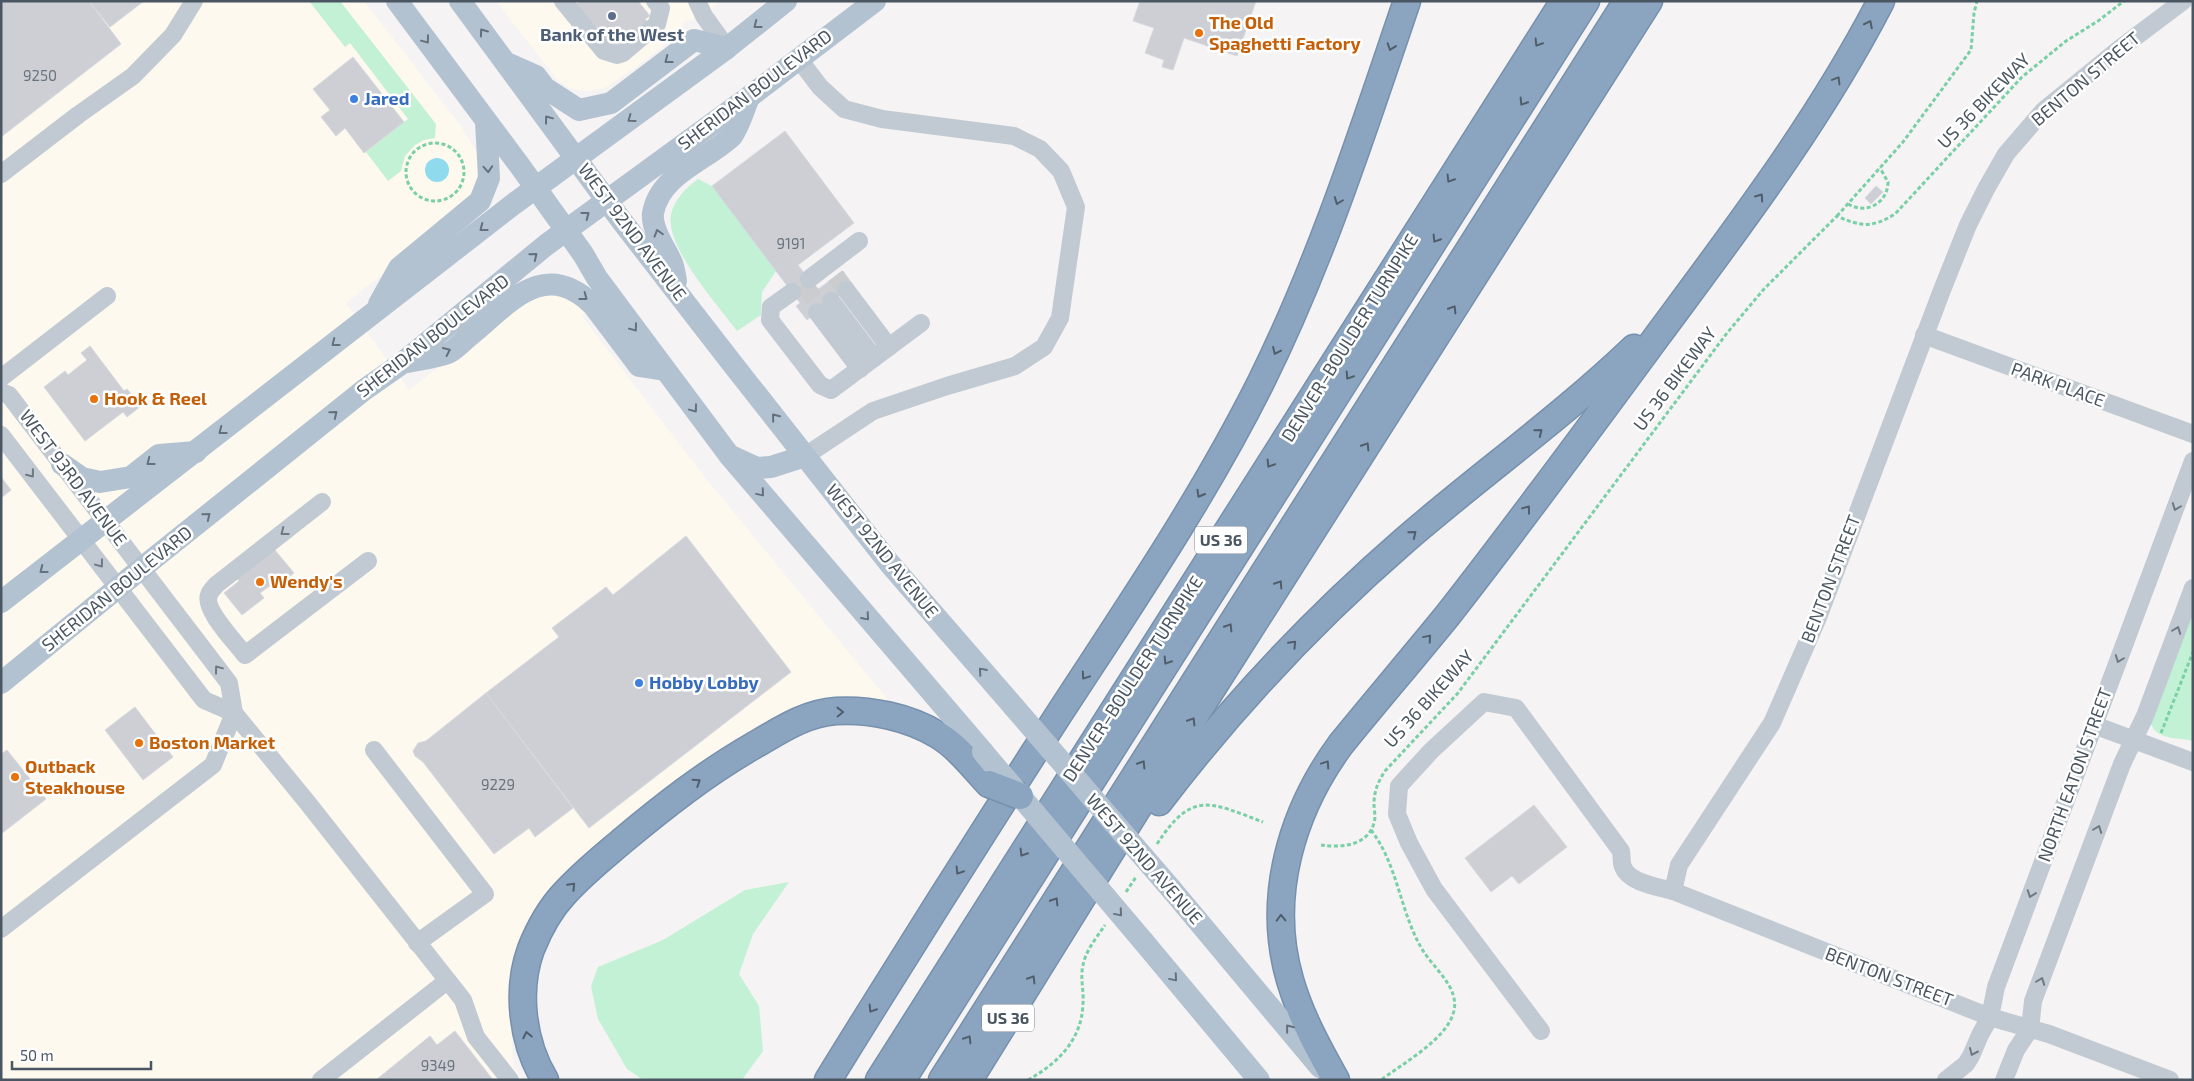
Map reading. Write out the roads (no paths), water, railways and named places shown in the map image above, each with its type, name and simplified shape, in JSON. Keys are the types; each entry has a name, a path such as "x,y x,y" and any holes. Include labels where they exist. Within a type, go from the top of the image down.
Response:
{"highway":[{"path":"828,1080 965,861 1158,563 1240,422 1288,323 1318,254 1407,1"},
{"name":"DENVER–BOULDER TURNPIKE","path":"879,1080 1564,1"},
{"path":"902,1080 1586,1"},
{"path":"942,1080 1627,1"},
{"name":"US 36","path":"969,1080 1201,706 1649,1"},
{"path":"1336,1080 1297,1001 1286,962 1281,923 1282,893 1288,852 1308,796 1327,762 1446,616 1732,236 1817,113 1857,47 1881,1"},
{"path":"1046,956 1180,774 1260,679 1288,649 1338,600 1407,539 1555,419 1621,360 1674,305 1732,236"},
{"path":"545,1080 528,1040 524,1016 524,995 527,965 540,930 551,910 585,872 689,787 737,756 800,720 820,713 836,711 873,713 904,720 938,734 960,752 989,784 1020,796"}],"main road":[{"path":"397,1 536,188 597,278 729,456 983,752 1259,1080"},
{"name":"WEST 92ND AVENUE","path":"460,1 679,295 890,564 1172,890 1285,1023 1329,1080"},
{"path":"1,602 536,188 727,48 786,1"},
{"name":"SHERIDAN BOULEVARD","path":"1,683 364,390 401,364 566,231 749,97 875,1"},
{"path":"506,63 536,76 557,97 579,110 611,103 694,40 727,48"},
{"path":"679,295 673,264 658,235 653,213 667,186 682,171 733,135 749,97"},
{"path":"374,313 399,268 480,201 489,178 486,121"},
{"path":"401,364 449,353 524,291 548,283 566,286 584,296 593,305 638,366 665,370"},
{"path":"62,464 82,478 100,482 131,477 159,455 196,452"},
{"path":"729,456 757,468 770,468 805,456"}],"street":[{"path":"1,174 133,76 173,35 194,1"},
{"path":"564,1 604,51 617,55 623,53 657,24 661,8 655,1"},
{"path":"697,1 704,16 727,48"},
{"name":"BENTON STREET","path":"2170,1080 2049,1034 1990,1016 1673,892 1679,865 1772,723 1817,620 1924,335 1968,224 2006,154 2043,111 2118,50 2183,1"},
{"path":"798,58 820,87 844,109 882,118 1014,136 1040,150 1061,171 1076,207 1060,318 1044,347 1015,366 873,411 805,456"},
{"path":"825,287 859,241"},
{"path":"825,287 874,358"},
{"path":"825,287 874,358"},
{"path":"792,292 771,308 770,320 820,385 831,390 921,324"},
{"path":"1,378 107,296"},
{"name":"PARK PLACE","path":"1924,335 2193,434"},
{"name":"WEST 93RD AVENUE","path":"1,392 9,394 229,683 234,713"},
{"name":"WEST 93RD AVENUE","path":"1,435 204,700 234,713"},
{"name":"NORTH EATON STREET","path":"1946,1080 1966,1064 1990,1016 1996,988 2193,461"},
{"path":"322,502 216,585 208,595 209,605 215,617 245,655 368,561"},
{"path":"2004,1080 2016,1050 2030,1029 2033,1001 2122,764 2145,716 2193,588"},
{"path":"1541,1031 1434,889 1409,843 1397,814 1399,786 1431,751 1484,702 1516,708 1621,851 1623,868 1637,880 1673,892"},
{"path":"1,929 212,764 234,713 463,1000 476,1037 510,1080"},
{"path":"2094,725 2193,762"},
{"path":"374,750 484,894 418,943"},
{"path":"321,1080 448,981"}],"water":[{"path":"437,158 446,161 449,170 446,179 437,182 428,179 425,170 428,161"}],"tunnel":[{"path":"835,276 846,290"},
{"path":"803,284 822,308"}],"place":[{"name":"Bank of the West","path":"612,16"},
{"name":"The Old Spaghetti Factory","path":"1199,33"},
{"name":"Jared","path":"354,99"},
{"name":"Hook & Reel","path":"94,399"},
{"name":"Wendy's","path":"260,582"},
{"name":"Hobby Lobby","path":"639,683"},
{"name":"Boston Market","path":"139,743"},
{"name":"Outback Steakhouse","path":"15,777"}]}
